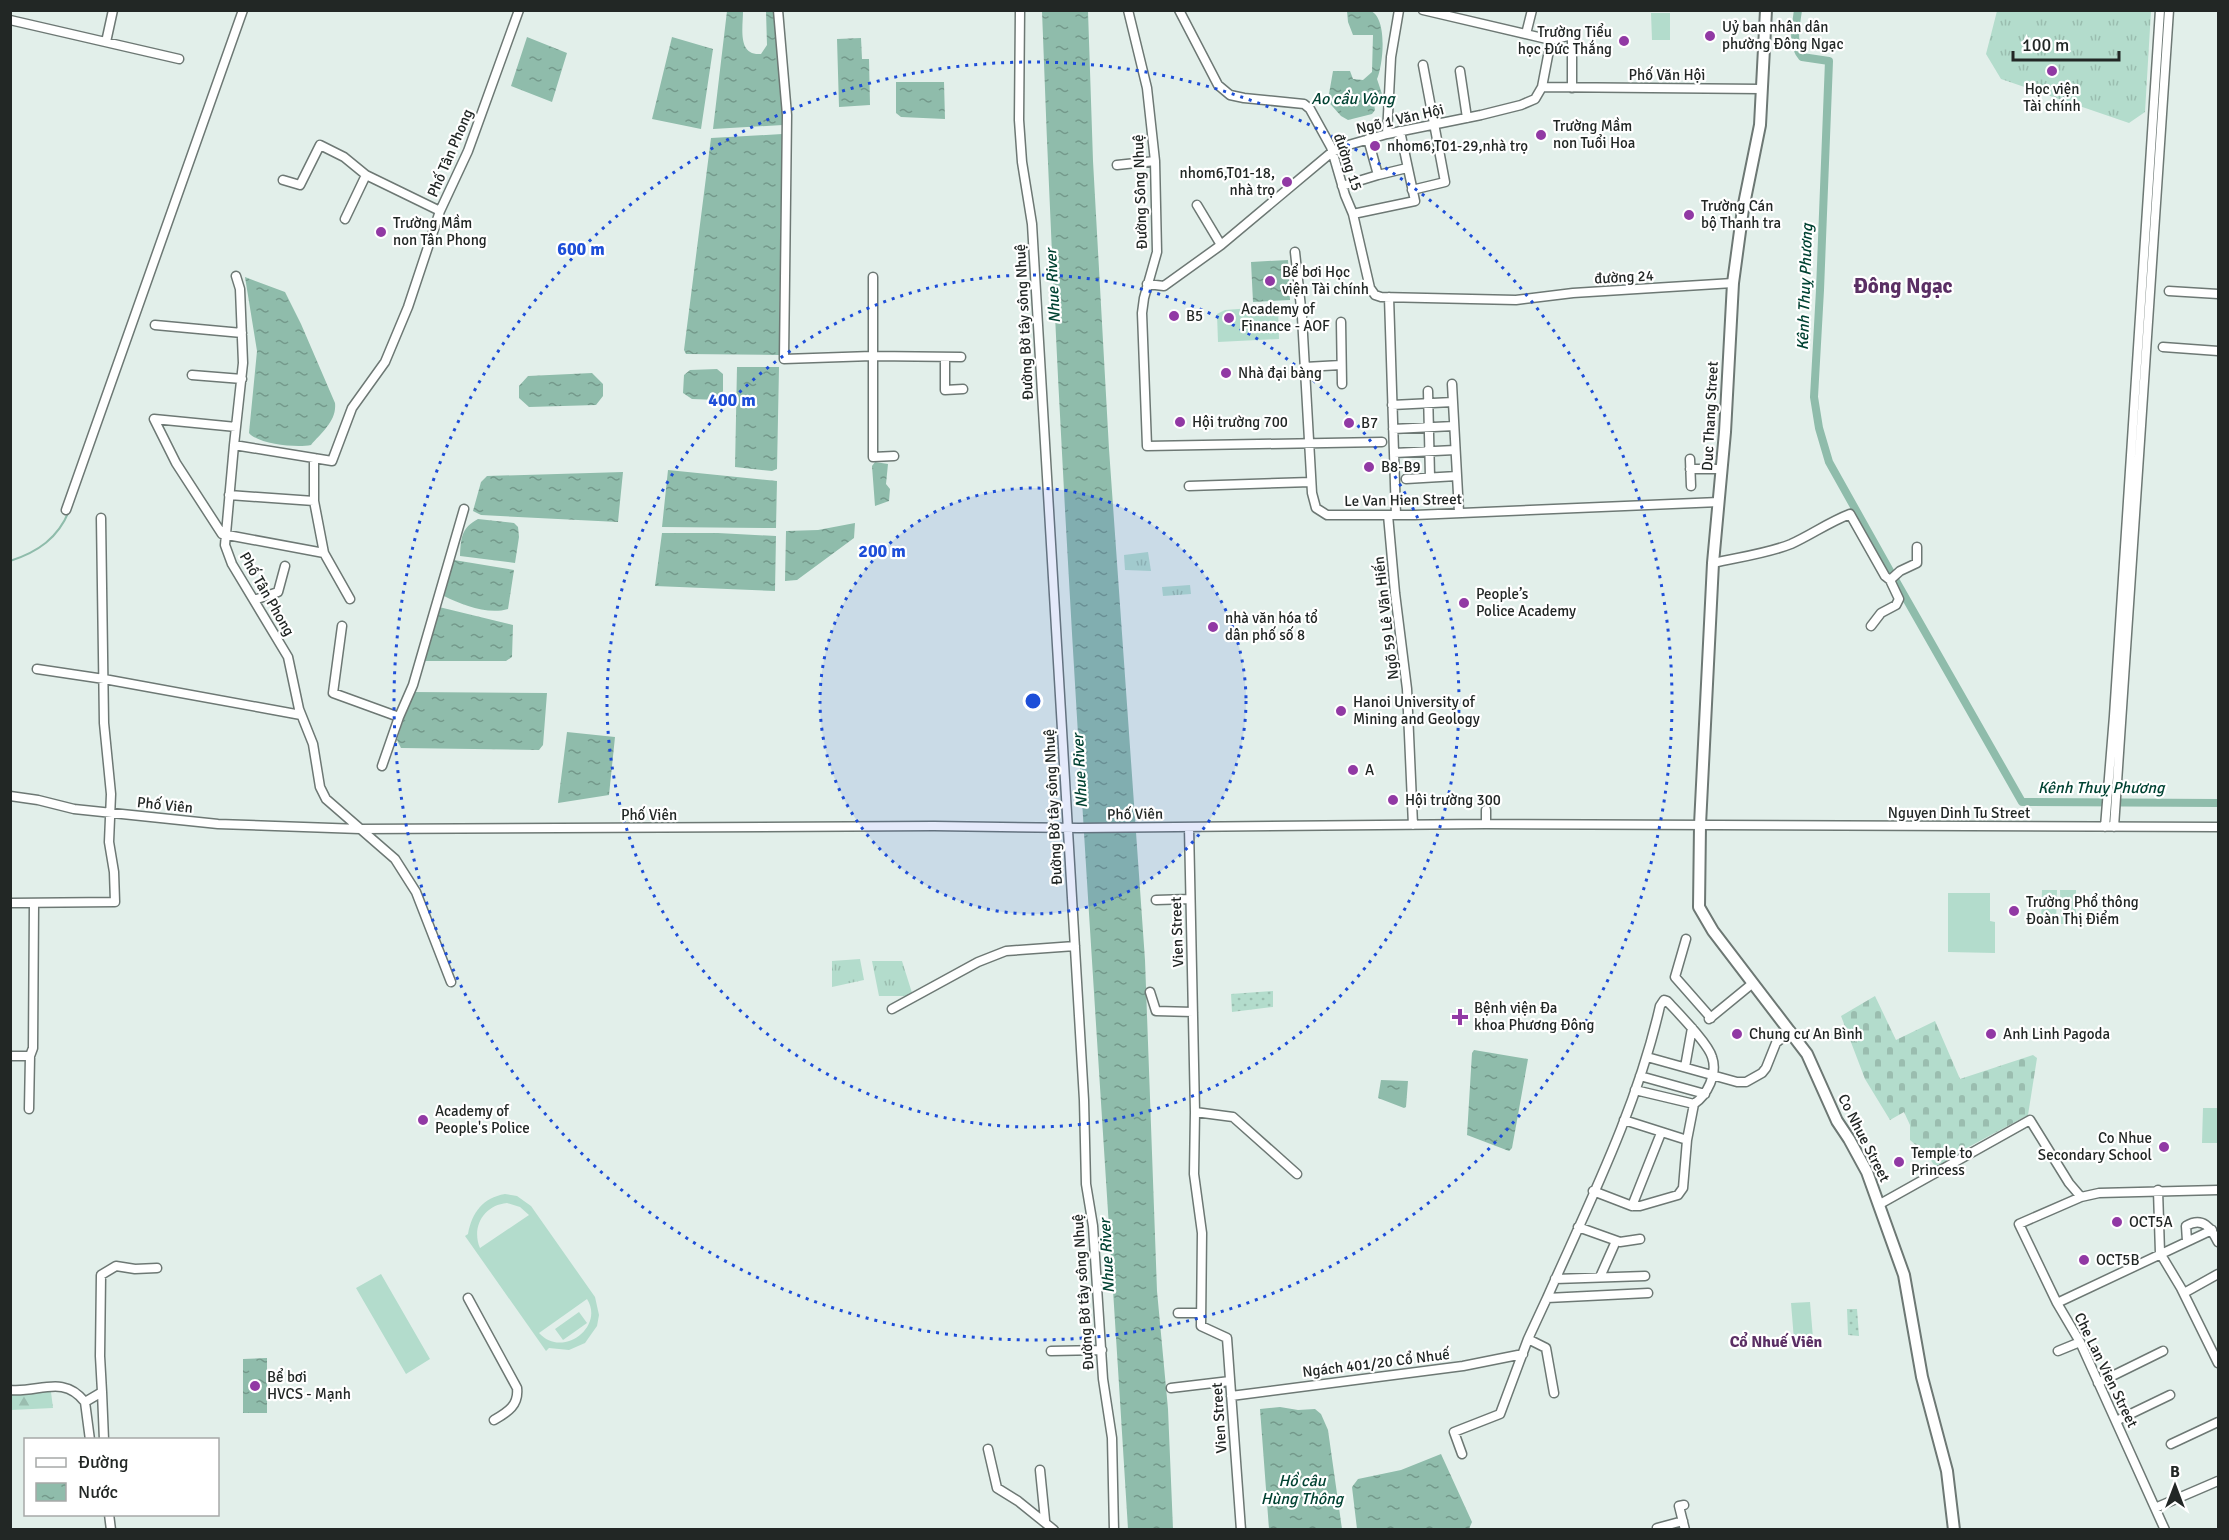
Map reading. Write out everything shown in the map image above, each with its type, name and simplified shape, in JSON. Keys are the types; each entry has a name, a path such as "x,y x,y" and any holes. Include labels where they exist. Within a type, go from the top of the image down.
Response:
{"main road":[{"name":"Duc Thang Street","path":"1700,825 1713,563 1722,469 1733,283 1743,209 1760,126 1766,10"},
{"name":"Co Nhue Street","path":"1700,825 1699,907 1713,931 1807,1054 1837,1121 1867,1172 1880,1204 1904,1275 1922,1377 1947,1471 1954,1530"}],"street":[{"path":"106,42 113,10"},
{"path":"66,510 243,10"},
{"name":"Phố Tân Phong","path":"451,982 416,892 395,859 326,799 320,787 313,744 301,715 288,657 232,564 225,545 228,495 234,445 332,461 352,408 385,362 408,307 440,211 468,151 519,10"},
{"path":"778,10 787,116 784,360 872,356 961,357"},
{"name":"Đường Bờ tây sông Nhuệ","path":"1020,10 1018,120 1032,224 1084,1100 1086,1184 1093,1226 1103,1379 1112,1438 1114,1530"},
{"name":"Đường Sông Nhuệ","path":"1128,10 1147,88 1155,161 1157,252 1147,285 1142,313 1147,446 1310,444"},
{"name":"đường 15","path":"1179,10 1218,85 1230,95 1304,104 1310,109 1332,147 1342,186 1353,214 1370,288 1375,295 1389,297"},
{"path":"1387,134 1391,57 1399,10"},
{"path":"1423,10 1456,14 1551,40 1572,35 1572,87"},
{"path":"1526,33 1532,10"},
{"path":"2112,792 2114,716 2160,10"},
{"path":"2109,827 2169,10"},
{"path":"10,20 179,59"},
{"path":"1542,87 1551,40"},
{"path":"1412,190 1445,182 1423,65"},
{"path":"1460,71 1467,118"},
{"name":"Ngõ 1 Văn Hội","path":"1147,285 1164,286 1221,245 1332,152 1387,134 1434,126 1521,105 1534,99 1542,87"},
{"name":"Phố Văn Hội","path":"1542,87 1761,89"},
{"path":"1353,214 1415,201 1400,131"},
{"path":"1368,139 1378,175"},
{"path":"283,180 300,185 320,145 344,157 366,175 440,211"},
{"path":"1117,165 1155,161"},
{"path":"1342,186 1407,168"},
{"path":"345,219 366,175"},
{"path":"1197,205 1221,245"},
{"name":"Le Van Hien Street","path":"1295,252 1300,293 1311,482 1316,508 1327,515 1392,515 1719,502"},
{"path":"234,445 242,379 240,289 236,276"},
{"path":"873,277 873,457 894,456"},
{"name":"đường 24","path":"1389,297 1516,300 1574,293 1733,283"},
{"path":"2169,291 2218,294"},
{"name":"Ngõ 59 Lê Văn Hiến","path":"1389,297 1394,453 1392,515 1395,593 1407,689 1413,825"},
{"path":"1341,322 1342,384"},
{"path":"154,325 242,333"},
{"path":"2163,347 2218,351"},
{"path":"945,357 945,390 963,389"},
{"path":"1305,367 1341,365"},
{"path":"192,375 242,379"},
{"path":"1452,384 1460,512"},
{"path":"1428,392 1430,477"},
{"path":"1392,405 1453,402"},
{"path":"236,427 154,419 177,463 222,534 324,553"},
{"path":"1393,429 1454,426"},
{"path":"1310,444 1382,442"},
{"path":"1394,453 1455,450"},
{"path":"314,458 314,501 324,553 350,600"},
{"path":"1690,459 1691,486"},
{"path":"1690,469 1722,469"},
{"path":"1406,479 1457,476"},
{"path":"1190,486 1311,482"},
{"path":"228,495 314,501"},
{"path":"382,766 413,685 464,509"},
{"path":"1713,563 1783,547 1850,514 1885,576 1895,575 1917,563 1917,547"},
{"path":"10,903 115,902 114,872 109,842 111,794 104,723 101,518"},
{"path":"254,600 278,592 285,566"},
{"path":"1871,626 1881,613 1896,605 1899,599 1895,575"},
{"path":"342,626 333,693 399,717"},
{"path":"38,669 301,715"},
{"name":"Phố Viên","path":"10,796 74,809 218,824 360,829 1189,827"},
{"path":"1486,810 1486,824"},
{"path":"1189,827 1486,824 1700,825"},
{"name":"Nguyen Dinh Tu Street","path":"1700,825 2218,827"},
{"name":"Vien Street","path":"1189,827 1195,1112 1194,1174 1202,1233 1201,1326 1227,1338 1241,1530"},
{"path":"1156,900 1189,899"},
{"path":"29,1109 30,1056 33,1048 34,904"},
{"path":"1686,939 1675,977 1710,1018 1754,983"},
{"path":"892,1009 978,962 1006,951 1075,946"},
{"path":"1150,992 1156,1011 1193,1012"},
{"path":"1462,1454 1454,1432 1500,1414 1528,1339 1624,1120 1647,1057 1660,1006 1664,1000 1692,1028 1713,1058 1712,1075 1705,1094 1694,1104 1687,1140 1683,1188 1669,1202 1636,1206 1593,1191"},
{"path":"1685,1067 1692,1028"},
{"path":"1647,1057 1737,1082 1746,1082 1766,1068 1776,1043 1791,1031"},
{"path":"10,1056 30,1056"},
{"path":"1640,1076 1705,1094"},
{"path":"1635,1090 1694,1104"},
{"path":"1195,1112 1233,1117 1297,1174"},
{"path":"1624,1120 1687,1140"},
{"path":"1880,1204 2030,1120 2069,1183 2081,1197 2099,1193 2218,1190"},
{"path":"1636,1206 1661,1133"},
{"path":"2158,1190 2160,1253 2184,1293 2218,1363"},
{"name":"Che Lan Vien Street","path":"2081,1197 2019,1224 2057,1302 2080,1342 2165,1530"},
{"path":"2187,1241 2186,1226 2206,1224 2218,1242"},
{"path":"1578,1227 1616,1241 1640,1239"},
{"path":"2057,1302 2212,1230"},
{"path":"1600,1277 1616,1241"},
{"path":"104,1438 101,1275 116,1266 135,1269 157,1268"},
{"path":"2184,1293 2218,1274"},
{"path":"1555,1279 1645,1276"},
{"path":"1547,1298 1648,1293"},
{"path":"468,1298 518,1388 518,1396 513,1407 494,1420"},
{"path":"1178,1314 1201,1314"},
{"path":"1528,1339 1546,1348 1554,1393"},
{"path":"2058,1351 2080,1342"},
{"path":"1051,1351 1102,1350"},
{"path":"2098,1383 2163,1351"},
{"name":"Ngách 401/20 Cổ Nhuế","path":"1231,1396 1463,1366 1523,1354"},
{"path":"1171,1388 1230,1381"},
{"path":"10,1390 46,1386 65,1387 77,1391 85,1402 90,1438"},
{"path":"85,1402 102,1392"},
{"path":"2116,1421 2170,1395"},
{"path":"2171,1444 2218,1422"},
{"path":"988,1449 997,1488 1045,1520 1054,1530"},
{"path":"1040,1470 1045,1520"},
{"path":"2155,1508 2218,1481"},
{"path":"1657,1528 1684,1525 1679,1506 1684,1505"}],"green space":[{"path":"1997,11 2151,11 2145,112 2129,123 2001,79 1986,54"},
{"path":"1651,13 1670,13 1670,40 1652,40"},
{"path":"1278,306 1279,339 1218,342 1217,314 1225,310"},
{"path":"1148,552 1151,571 1125,570 1124,555"},
{"path":"1190,585 1191,594 1163,596 1162,587"},
{"path":"2042,890 2057,890 2056,924 2041,923"},
{"path":"2060,890 2076,890 2076,924 2061,924"},
{"path":"1948,893 1990,893 1990,921 1995,922 1995,953 1948,952"},
{"path":"860,959 864,980 832,987 832,961"},
{"path":"872,961 902,961 913,996 879,996"},
{"path":"1273,991 1273,1007 1232,1012 1231,994"},
{"path":"1875,996 1896,1040 1935,1021 1960,1079 2033,1055 2037,1058 2028,1115 1963,1150 1938,1170 1926,1154 1910,1140 1910,1125 1904,1112 1890,1120 1865,1079 1841,1016"},
{"path":"2203,1108 2218,1108 2218,1143 2202,1143"},
{"path":"505,1194 517,1196 531,1206 595,1297 599,1315 597,1326 585,1343 569,1350 549,1348 546,1351 465,1236 480,1207 497,1196","holes":["507,1203 520,1207 529,1215 480,1248 477,1232 482,1218 492,1208","587,1299 591,1310 590,1320 586,1329 578,1336 559,1343 548,1340 539,1333"]},
{"path":"381,1274 430,1359 406,1374 356,1288"},
{"path":"1810,1302 1813,1338 1794,1340 1791,1303"},
{"path":"1847,1309 1857,1309 1859,1336 1848,1335"},
{"path":"579,1312 587,1323 563,1340 555,1329"},
{"path":"11,1392 51,1392 53,1408 11,1410"}],"water":[{"path":"727,11 743,11 742,32 745,45 753,53 761,54 767,45 766,11 775,11 783,125 713,129"},
{"path":"1042,11 1088,11 1093,161 1109,449 1145,960 1157,1291 1168,1409 1173,1529 1128,1529 1069,580"},
{"name":"Ao cầu Vòng","path":"1347,11 1371,11 1380,23 1383,43 1377,79 1382,94 1373,99 1375,110 1372,114 1348,120 1341,116 1325,98 1329,94 1333,71 1350,71 1353,79 1363,80 1372,72 1373,35 1353,35"},
{"path":"527,37 567,53 552,102 511,86"},
{"path":"672,37 713,49 701,129 652,119"},
{"path":"861,38 862,59 869,59 870,105 839,107 837,39"},
{"path":"896,82 944,82 945,119 901,117 896,113"},
{"path":"782,134 779,355 686,354 684,350 711,138"},
{"name":"Bể bơi Học viện Tài chính","path":"1288,260 1290,300 1253,302 1251,262"},
{"path":"245,277 285,292 335,403 331,421 311,445 278,444 260,440 249,433 257,351"},
{"path":"737,367 779,367 777,469 772,471 735,467"},
{"path":"717,369 723,374 723,394 718,400 692,399 683,393 684,375 690,370"},
{"path":"592,373 603,384 603,396 596,405 529,407 519,398 519,386 528,376"},
{"path":"875,462 888,464 886,484 890,489 889,501 875,506 872,466"},
{"path":"668,470 777,481 776,528 662,527"},
{"path":"623,472 618,522 481,515 473,511 481,482 487,476"},
{"path":"478,519 514,523 518,527 519,537 515,563 460,556 463,534 472,522"},
{"path":"855,523 854,538 797,580 785,581 786,531 818,530"},
{"path":"662,533 776,536 775,591 655,586"},
{"path":"454,560 514,570 508,609 484,610 467,606 444,596"},
{"path":"439,607 513,625 512,657 506,661 421,661"},
{"path":"412,692 547,693 543,745 539,750 401,748 397,740"},
{"path":"567,732 615,737 609,795 558,803"},
{"path":"1474,1050 1528,1059 1512,1148 1509,1151 1467,1135"},
{"path":"1381,1080 1408,1081 1406,1107 1378,1098"},
{"name":"Bể bơi HVCS - Mạnh","path":"267,1358 267,1413 243,1413 243,1359"},
{"name":"Hồ câu Hùng Thông","path":"1280,1407 1298,1410 1315,1409 1321,1414 1328,1430 1342,1529 1269,1529 1260,1409"},
{"path":"1441,1454 1472,1522 1469,1529 1357,1529 1352,1487 1358,1479 1401,1470"}],"waterway":[{"name":"Kênh Thuỵ Phương","path":"1798,10 1795,35 1796,46 1802,57 1829,61 1814,397 1819,428 1829,462 1890,571"},
{"path":"10,561 46,543 59,529 69,511"},
{"name":"Kênh Thuỵ Phương","path":"1896,581 2022,802 2218,803"}],"place":[{"name":"Uỷ ban nhân dân phường Đông Ngạc","path":"1710,36"},
{"name":"Trường Tiểu học Đức Thắng","path":"1624,41"},
{"name":"Học viện Tài chính","path":"2052,71"},
{"name":"Trường Mầm non Tuổi Hoa","path":"1541,135"},
{"name":"nhom6,T01-29,nhà trọ","path":"1375,146"},
{"name":"nhom6,T01-18, nhà trọ","path":"1287,182"},
{"name":"Trường Cán bộ Thanh tra","path":"1689,215"},
{"name":"Trường Mầm non Tân Phong","path":"381,232"},
{"name":"Bể bơi Học viện Tài chính","path":"1270,281"},
{"name":"B5","path":"1174,316"},
{"name":"Academy of Finance - AOF","path":"1229,318"},
{"name":"Nhà đại bàng","path":"1226,373"},
{"name":"Hội trường 700","path":"1180,422"},
{"name":"B7","path":"1349,423"},
{"name":"B8-B9","path":"1369,467"},
{"name":"People’s Police Academy","path":"1464,603"},
{"name":"nhà văn hóa tổ dân phố số 8","path":"1213,627"},
{"name":"Hanoi University of Mining and Geology","path":"1341,711"},
{"name":"A","path":"1353,770"},
{"name":"Hội trường 300","path":"1393,800"},
{"name":"Trường Phổ thông Đoàn Thị Điểm","path":"2014,911"},
{"name":"Bệnh viện Đa khoa Phương Đông","path":"1460,1017"},
{"name":"Chung cư An Bình","path":"1737,1034"},
{"name":"Anh Linh Pagoda","path":"1991,1034"},
{"name":"Academy of People's Police","path":"423,1120"},
{"name":"Co Nhue Secondary School","path":"2164,1147"},
{"name":"Temple to Princess","path":"1899,1162"},
{"name":"OCT5A","path":"2117,1222"},
{"name":"OCT5B","path":"2084,1260"},
{"name":"Bể bơi HVCS - Mạnh","path":"255,1386"}],"district":[{"name":"Đông Ngạc","path":"1903,286"},
{"name":"Cổ Nhuế Viên","path":"1776,1342"}],"water label":[{"name":"Nhue River","path":"1053,286"},
{"name":"Nhue River","path":"1080,771"},
{"name":"Nhue River","path":"1107,1256"}]}
